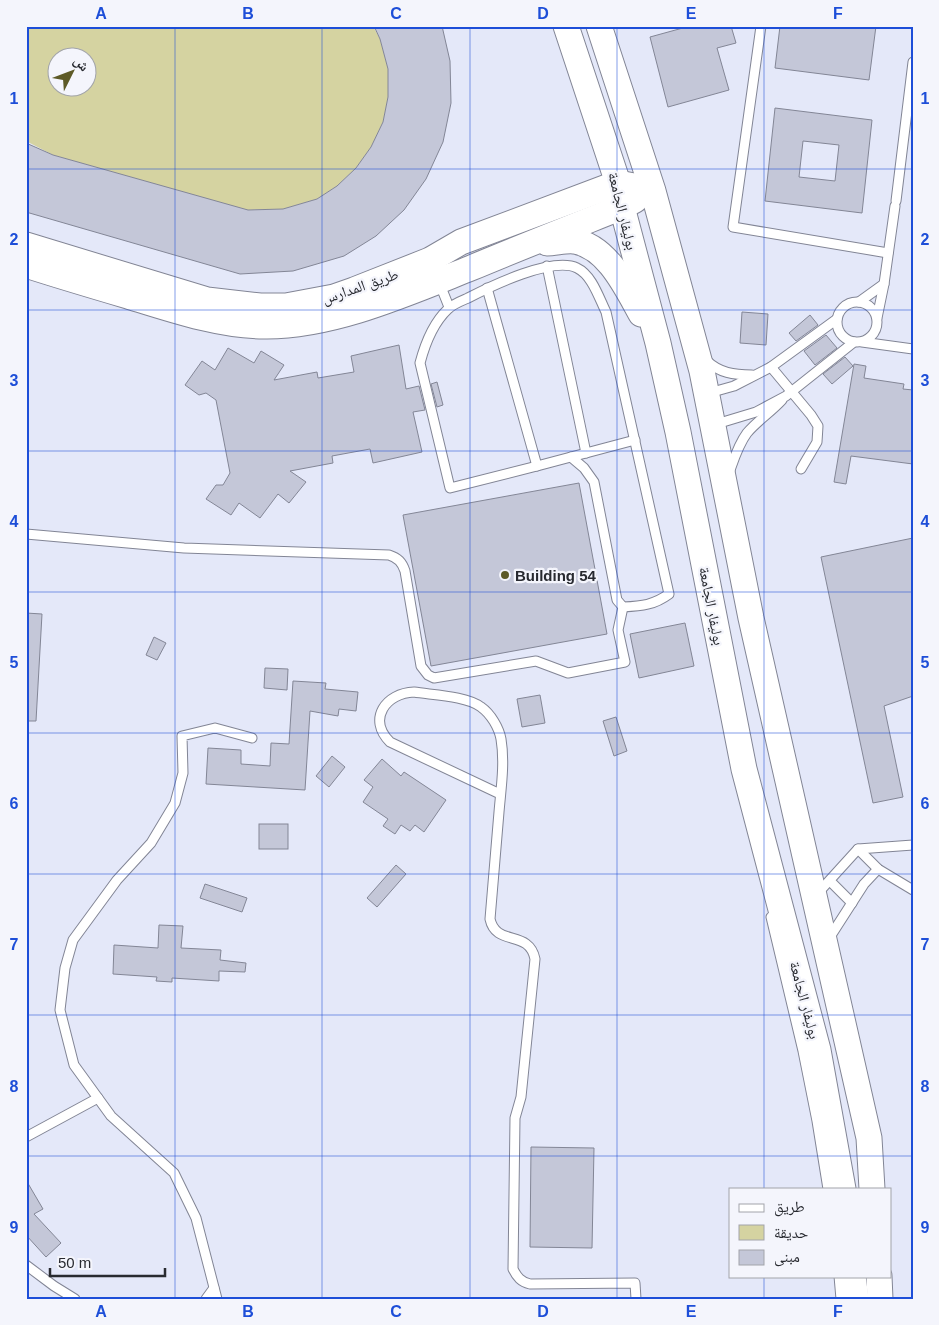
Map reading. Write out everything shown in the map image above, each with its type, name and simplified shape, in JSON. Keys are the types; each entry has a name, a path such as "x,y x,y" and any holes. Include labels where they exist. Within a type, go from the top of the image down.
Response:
{"street":[{"name":"بوليفار الجامعة","path":"566,26 618,183 622,207 658,343 678,432 744,769 818,1050 841,1169 843,1188"},
{"name":"بوليفار الجامعة","path":"599,26 653,191 697,351 751,618 822,888 826,944 869,1138 872,1188"},
{"path":"618,183 653,191"},
{"name":"طريق المدارس","path":"26,245 208,300 260,306 286,306 334,297 434,271 461,242 618,183"},
{"path":"26,265 164,307 236,324 264,326 322,320 347,314 434,271 527,246 622,207 653,191"},
{"path":"527,246 573,241 594,248 618,274 658,343"},
{"path":"853,1278 856,1299"},
{"path":"879,1278 880,1299"}],"lane":[{"path":"761,26 734,227 888,253"},
{"path":"713,425 756,412 788,394 858,342 869,339 874,333 877,326 884,284 910,108 913,62"},
{"path":"623,607 658,602 669,594 635,440 606,312 587,275 578,268 567,265 547,266 487,288 449,307 439,319 423,350 420,363 450,488 635,440"},
{"path":"547,266 586,453"},
{"path":"434,271 449,307"},
{"path":"859,302 884,284"},
{"path":"487,288 537,466"},
{"path":"877,318 874,310 868,305 853,302 840,311 837,326 846,339 913,349"},
{"path":"706,393 734,386 770,367 837,319"},
{"path":"697,351 712,366 723,371 735,375 754,376"},
{"path":"770,367 788,394 811,415 818,426 817,442 801,469"},
{"path":"729,508 728,474 737,449 747,432 772,411 788,394"},
{"path":"571,457 584,468 594,482 617,600 623,607"},
{"path":"26,534 184,548 389,555 403,565 421,666 428,675 434,678 536,661 568,673 625,662 618,630 623,607"},
{"path":"500,794 390,742 379,726 380,714 386,705 398,694 414,692 468,701 479,705 486,711 494,722 500,736 503,754 500,794 490,919 491,925 499,934 526,943 534,953 535,959 521,1097 515,1118 513,1269 519,1279 524,1283 530,1284 635,1283 636,1299"},
{"path":"217,1299 196,1218 174,1173 111,1116 74,1065 60,1010 65,968 73,940 117,880 151,843 175,803 183,773 182,736 215,728 252,738"},
{"path":"744,769 767,894"},
{"path":"852,903 822,888 858,849 913,845"},
{"path":"858,849 878,869 913,890"},
{"path":"826,944 864,884 878,869"},
{"path":"769,904 774,933 803,1051 828,1188"},
{"path":"26,1137 98,1098"},
{"path":"26,1265 74,1299"},
{"path":"839,1278 841,1299"},
{"path":"206,1299 214,1288"}],"green space":[{"path":"26,26 373,26 380,39 388,69 388,97 383,122 371,147 356,168 337,186 317,199 283,209 247,210 53,155 26,141"}],"building":[{"path":"374,26 442,26 450,61 451,103 443,142 426,179 404,210 376,236 344,256 293,271 240,274 26,212 26,143 53,155 248,210 283,209 317,199 337,186 356,168 371,147 383,122 388,97 388,69 380,39"},
{"path":"690,26 731,26 736,43 717,48 729,90 668,107 650,37"},
{"path":"780,26 876,26 869,80 775,68"},
{"path":"775,108 872,120 862,213 765,201","holes":["803,141 839,145 835,181 799,177"]},
{"path":"742,312 768,314 766,345 740,343"},
{"path":"810,315 818,325 796,341 789,333"},
{"path":"826,335 837,348 815,365 804,351"},
{"path":"399,345 406,389 419,386 425,410 413,412 422,452 373,463 370,449 332,456 333,463 290,471 306,482 289,503 278,494 260,518 239,503 231,515 206,499 216,485 223,485 230,473 216,400 206,393 199,395 185,385 202,361 215,370 228,348 254,363 261,351 284,365 274,380 317,372 318,378 354,372 351,356"},
{"path":"845,357 853,366 832,384 823,374"},
{"path":"854,364 866,366 864,378 904,384 903,389 913,390 913,464 851,456 846,484 834,482"},
{"path":"437,382 443,405 437,407 431,384"},
{"name":"Building 54","path":"579,483 607,634 431,666 403,515"},
{"path":"913,538 913,696 884,706 903,797 873,803 821,557"},
{"path":"26,613 42,614 36,721 26,721"},
{"path":"685,623 694,666 639,678 630,634"},
{"path":"154,637 166,643 157,660 146,655"},
{"path":"265,668 288,669 287,690 264,688"},
{"path":"293,681 326,683 325,689 358,692 356,711 339,709 338,716 310,711 305,790 206,784 208,748 241,750 241,764 270,766 271,743 289,744"},
{"path":"540,695 545,723 522,727 517,699"},
{"path":"616,717 627,751 614,756 603,721"},
{"path":"332,756 345,767 329,787 316,776"},
{"path":"382,759 401,776 404,772 446,800 424,832 415,825 410,831 401,825 395,834 383,826 388,819 363,802 373,787 364,780"},
{"path":"259,824 288,824 288,849 259,849"},
{"path":"396,865 406,874 377,907 367,898"},
{"path":"205,884 247,898 242,912 200,898"},
{"path":"159,925 183,926 181,948 221,950 220,960 246,963 245,972 219,971 219,981 172,978 172,982 156,981 157,977 113,974 114,945 158,948"},
{"path":"531,1147 594,1148 592,1248 530,1247"},
{"path":"26,1180 43,1209 34,1214 61,1243 46,1257 26,1235"}],"place":[{"name":"Building 54","path":"505,575"}]}
